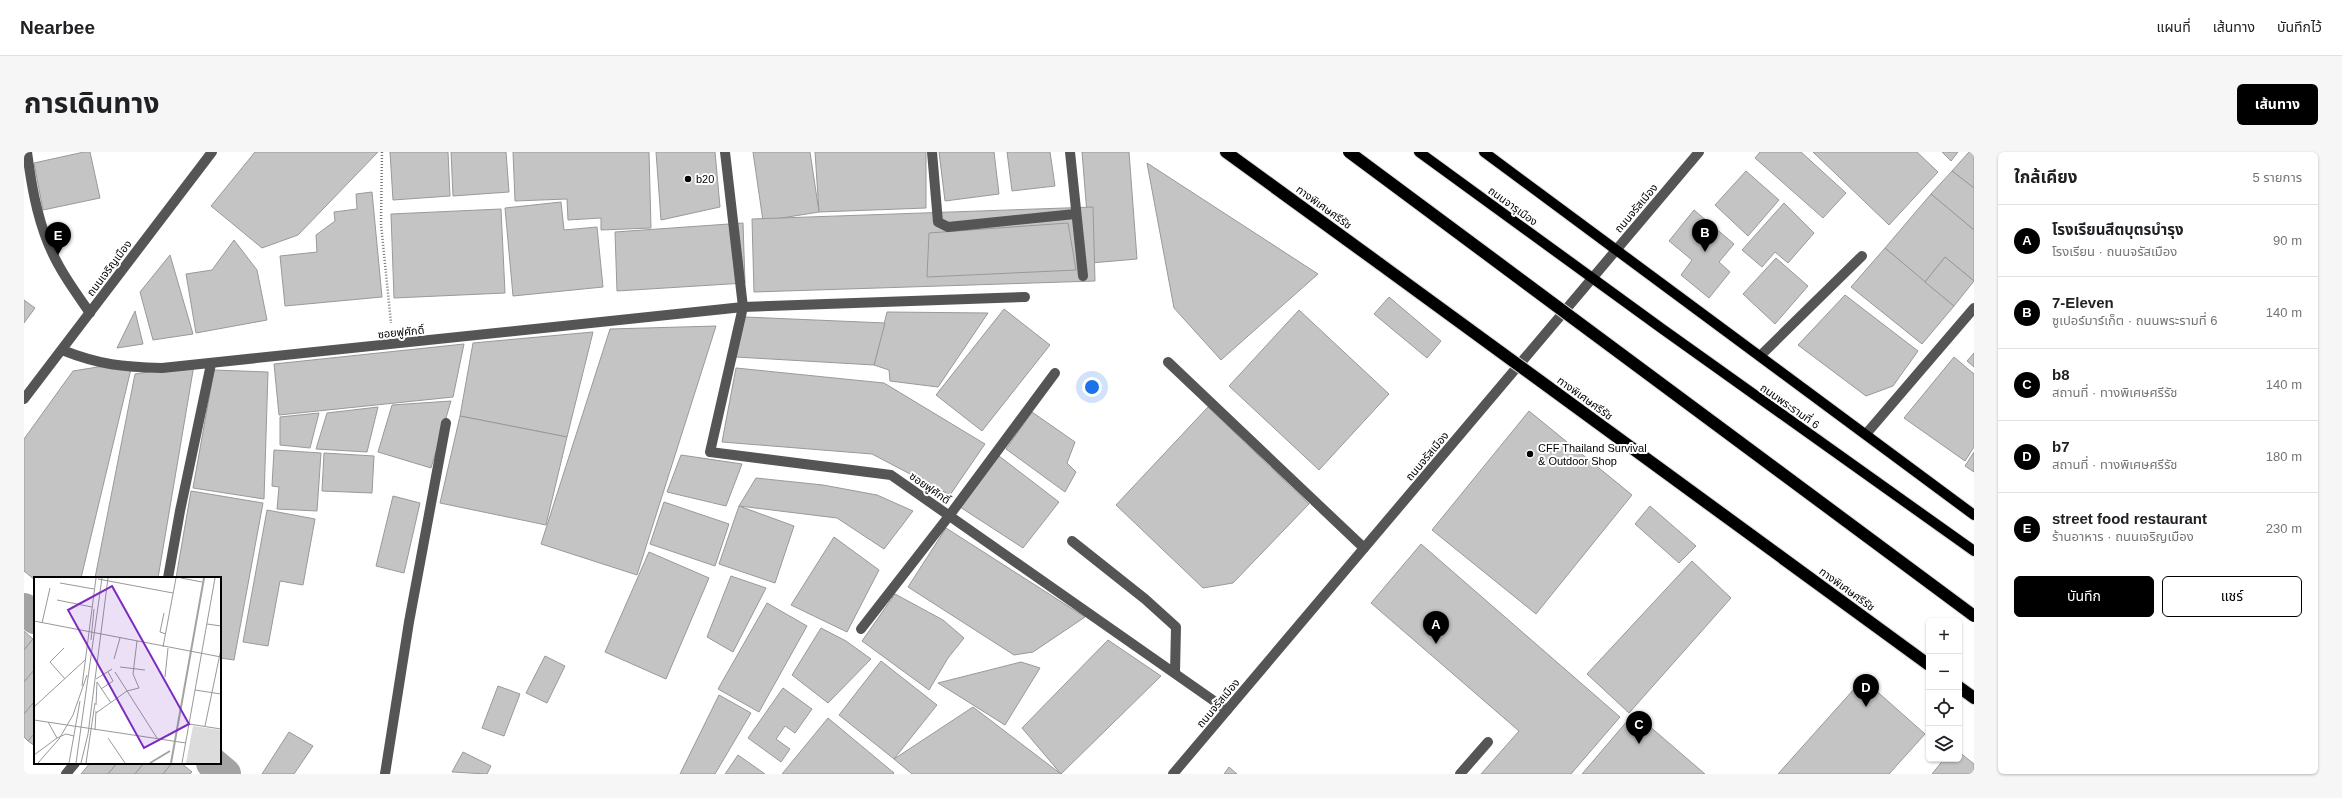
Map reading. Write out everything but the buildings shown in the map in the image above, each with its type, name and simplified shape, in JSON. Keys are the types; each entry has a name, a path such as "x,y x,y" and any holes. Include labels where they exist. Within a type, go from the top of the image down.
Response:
{"highway":[{"name":"ทางพิเศษศรีรัช","path":"1226,152 1926,663"},
{"path":"1349,152 1974,616"},
{"path":"1962,689 1974,698"}],"main road":[{"name":"ถนนจารุเมือง","path":"1419,152 1593,279"},
{"path":"1484,152 1617,250"},
{"name":"ถนนพระรามที่ 6","path":"1617,250 1974,515"},
{"name":"ถนนพระรามที่ 6","path":"1593,279 1974,551"}],"street":[{"path":"27,152 31,183 42,225 58,263 90,313"},
{"name":"ถนนเจริญเมือง","path":"24,399 212,152"},
{"path":"725,152 744,307"},
{"path":"932,152 938,222 948,227 1075,214"},
{"path":"1070,152 1075,214 1083,276"},
{"name":"ถนนจรัสเมือง","path":"1173,774 1699,152"},
{"path":"1760,356 1862,256"},
{"name":"ซอยฟูศักดิ์","path":"62,350 92,362 123,367 162,368 394,345 744,307 1025,297"},
{"name":"ซอยฟูศักดิ์","path":"744,307 710,452 891,475 1227,710"},
{"path":"1866,434 1974,308"},
{"path":"1168,362 1364,548"},
{"path":"168,577 180,511 211,364"},
{"path":"861,629 950,516 1055,373"},
{"path":"385,774 409,622 446,423"},
{"path":"1072,541 1145,599 1176,627 1175,673"},
{"path":"1460,774 1488,742"},
{"path":"66,774 74,764"}],"path":[{"path":"382,152 381,224 394,345"}],"waterway":[{"path":"24,609 34,617"},
{"path":"213,764 225,774"}],"place":[{"name":"b20","path":"688,179"},
{"name":"7-Eleven","path":"1705,252"},
{"name":"street food restaurant","path":"58,255"},
{"name":"CFF Thailand Survival & Outdoor Shop","path":"1530,454"},
{"name":"โรงเรียนสีตบุตรบำรุง","path":"1436,644"},
{"name":"b7","path":"1866,707"},
{"name":"b8","path":"1639,744"}]}
